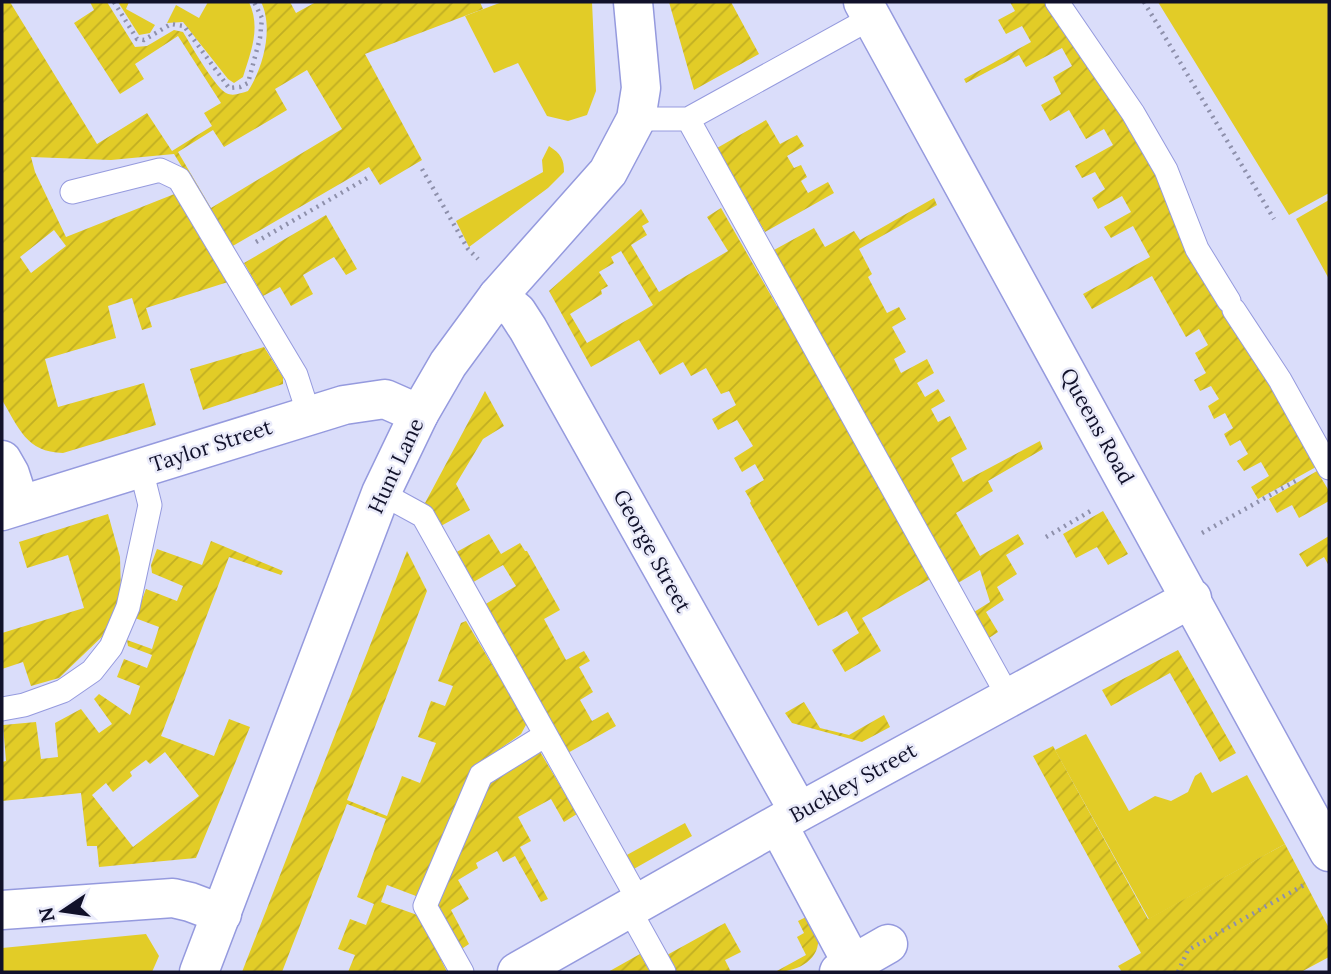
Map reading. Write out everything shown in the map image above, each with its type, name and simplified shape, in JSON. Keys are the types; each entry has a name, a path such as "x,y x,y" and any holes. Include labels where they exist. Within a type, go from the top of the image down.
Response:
{"street":[{"name":"Hunt Lane","path":"199,972 381,493 419,414 448,364 498,296 608,172 636,119 641,88 633,2"},
{"name":"Queens Road","path":"867,10 1329,852"},
{"name":"George Street","path":"498,296 517,312 528,329 788,818 846,968"},
{"name":"Taylor Street","path":"11,508 344,405 384,399 419,414"},
{"path":"2,460 10,474 11,508"},
{"name":"Buckley Street","path":"517,972 788,818 1192,598"},
{"path":"2,910 173,898 222,914"},
{"path":"846,968 888,944"}],"lane":[{"path":"1057,2 1133,113 1166,170 1197,249 1280,380 1328,466"},
{"path":"636,119 688,119 867,10"},
{"path":"688,119 1009,698"},
{"path":"72,192 160,170 179,179 296,375 309,415"},
{"path":"2,709 24,705 63,691 92,671 111,647 128,607 150,505 141,469"},
{"path":"381,493 423,516 635,906 664,972"},
{"path":"463,972 425,906 481,775 544,736"}],"path":[{"path":"114,2 137,39 144,40 171,24 184,26 229,88 240,88 247,83 260,38 262,18 254,2"},
{"path":"1144,2 1274,219"},
{"path":"422,169 468,249 481,262"},
{"path":"228,259 369,177"},
{"path":"1193,538 1328,466"},
{"path":"1046,537 1098,506"},
{"path":"1178,972 1188,950 1304,885"}],"shaded area":[{"path":"2,2 10,2 97,144 147,113 172,151 212,126 204,113 221,103 178,36 135,64 144,79 120,94 74,23 94,10 90,2 107,2 135,47 147,46 174,30 183,32 215,82 231,95 248,91 262,60 267,24 261,2 290,2 296,13 316,2 480,2 483,9 365,54 422,160 380,185 369,167 231,247 174,154 111,160 31,157 35,172 66,237 177,193 228,282 146,308 152,327 142,330 132,298 108,306 116,338 45,359 58,407 144,383 156,425 63,453 50,452 25,437 2,400","holes":["307,70 342,129 211,208 178,152 213,130 224,147 287,110 275,89","54,230 66,246 31,273 20,257"]},
{"path":"118,2 129,2 126,9 155,25 150,33 139,35"},
{"path":"208,2 249,2 253,12 252,49 243,77 234,83 183,22 167,23 176,5 199,18"},
{"path":"502,2 592,2 596,91 587,115 568,121 547,116 518,63 494,73 465,16"},
{"path":"669,2 731,2 759,54 694,90"},
{"path":"1010,2 1046,2 1126,116 1316,467 1258,499 1251,487 1269,476 1261,462 1244,471 1237,461 1248,454 1240,440 1230,446 1224,434 1233,428 1225,413 1214,419 1208,406 1219,399 1211,386 1200,391 1194,380 1206,373 1195,353 1208,345 1199,329 1186,337 1152,276 1092,309 1083,294 1150,257 1133,226 1111,238 1104,227 1131,212 1122,196 1098,209 1092,198 1105,189 1095,172 1082,178 1075,166 1113,145 1104,129 1086,139 1069,110 1050,121 1041,105 1061,94 1053,77 1072,66 1062,48 1026,67 1019,55 966,83 964,79 1031,42 1022,26 1006,34 998,20 1015,11"},
{"path":"1158,2 1329,2 1329,193 1289,215"},
{"path":"766,120 780,144 797,135 804,146 787,156 794,168 801,165 807,177 801,181 808,193 828,182 834,193 765,232 717,148"},
{"path":"549,146 561,157 564,172 548,188 469,247 456,221 543,172 542,160"},
{"path":"934,198 937,205 859,249 872,274 868,277 887,313 899,307 906,319 892,327 906,352 894,359 901,373 927,359 934,373 917,383 925,397 938,389 945,401 931,409 938,422 950,416 967,449 951,458 963,482 1040,441 1043,449 988,481 993,491 956,513 980,556 1018,534 1024,544 1006,555 1017,574 997,587 1004,600 986,612 998,632 989,638 974,612 990,602 980,570 958,583 774,250 814,228 825,247 854,231 860,240"},
{"path":"1329,200 1329,279 1296,219"},
{"path":"721,208 777,306 782,305 932,578 862,618 881,651 845,672 832,650 859,633 847,611 818,626 750,503 745,491 764,480 755,464 742,472 734,458 753,446 737,420 718,430 712,419 736,405 729,391 721,394 706,368 691,376 683,362 660,375 639,340 591,367 549,291 641,209 649,222 642,226 647,235 631,245 659,292 728,251 707,217","holes":["621,251 653,305 587,343 570,314 602,294 601,290 608,286 599,272 614,263 611,257"]},
{"path":"326,215 357,269 346,275 334,257 303,275 313,294 291,306 280,287 263,296 244,263"},
{"path":"264,347 283,377 283,384 203,410 190,369"},
{"path":"485,391 504,426 483,439 456,484 470,510 439,527 425,503"},
{"path":"1317,471 1329,491 1329,501 1299,518 1292,505 1277,513 1269,499"},
{"path":"1103,511 1128,554 1108,565 1097,547 1076,558 1063,534"},
{"path":"108,514 120,557 121,593 107,632 59,678 31,686 23,662 2,669 2,633 84,608 68,555 27,568 19,542"},
{"path":"489,534 501,554 520,543 527,551 560,610 544,619 566,660 584,651 590,661 579,667 593,692 580,700 592,721 608,712 616,726 566,754 484,605 516,586 503,565 470,584 453,554"},
{"path":"1329,536 1329,566 1324,557 1307,567 1299,554"},
{"path":"211,541 283,571 281,575 229,557 161,736 214,756 229,719 250,727 196,858 99,867 97,846 87,846 81,793 2,801 2,762 6,761 3,725 36,722 41,759 58,757 55,723 81,709 99,733 112,724 94,699 99,694 130,715 140,686 117,677 124,659 147,668 152,655 128,646 127,640 152,649 159,627 135,618 146,589 177,601 183,586 152,573 151,565 157,549 202,565","holes":["165,752 199,796 133,847 92,795 106,783 113,792 132,776 130,772 146,760 150,764"]},
{"path":"407,551 427,591 347,800 387,816 402,776 420,783 436,743 418,737 431,701 445,706 453,686 438,681 461,623 466,621 527,723 521,734 473,768 421,894 416,896 387,885 381,902 420,916 447,972 348,972 355,955 338,949 350,919 366,925 374,904 357,897 386,819 347,804 282,972 242,972"},
{"path":"1178,650 1236,753 1220,762 1170,673 1111,706 1102,690"},
{"path":"804,702 820,728 849,735 884,715 890,727 862,742 792,723 785,713"},
{"path":"1086,734 1129,811 1155,796 1171,801 1188,792 1195,776 1201,772 1212,793 1247,775 1285,844 1149,919 1055,750"},
{"path":"1053,746 1148,919 1285,844 1329,928 1329,957 1301,972 1122,972 1118,966 1141,953 1033,756"},
{"path":"539,750 577,814 564,822 551,799 518,817 531,841 520,847 548,899 541,902 515,856 503,862 497,851 476,863 478,868 458,880 469,899 451,910 469,944 460,950 435,907 483,783"},
{"path":"685,823 692,836 632,870 625,856"},
{"path":"808,916 818,936 816,952 799,967 775,972 806,955 797,937 804,933 798,921"},
{"path":"725,923 741,952 725,960 731,972 677,972 667,955"},
{"path":"146,934 159,956 152,972 2,972 2,948"},
{"path":"640,954 650,972 608,972"}]}
